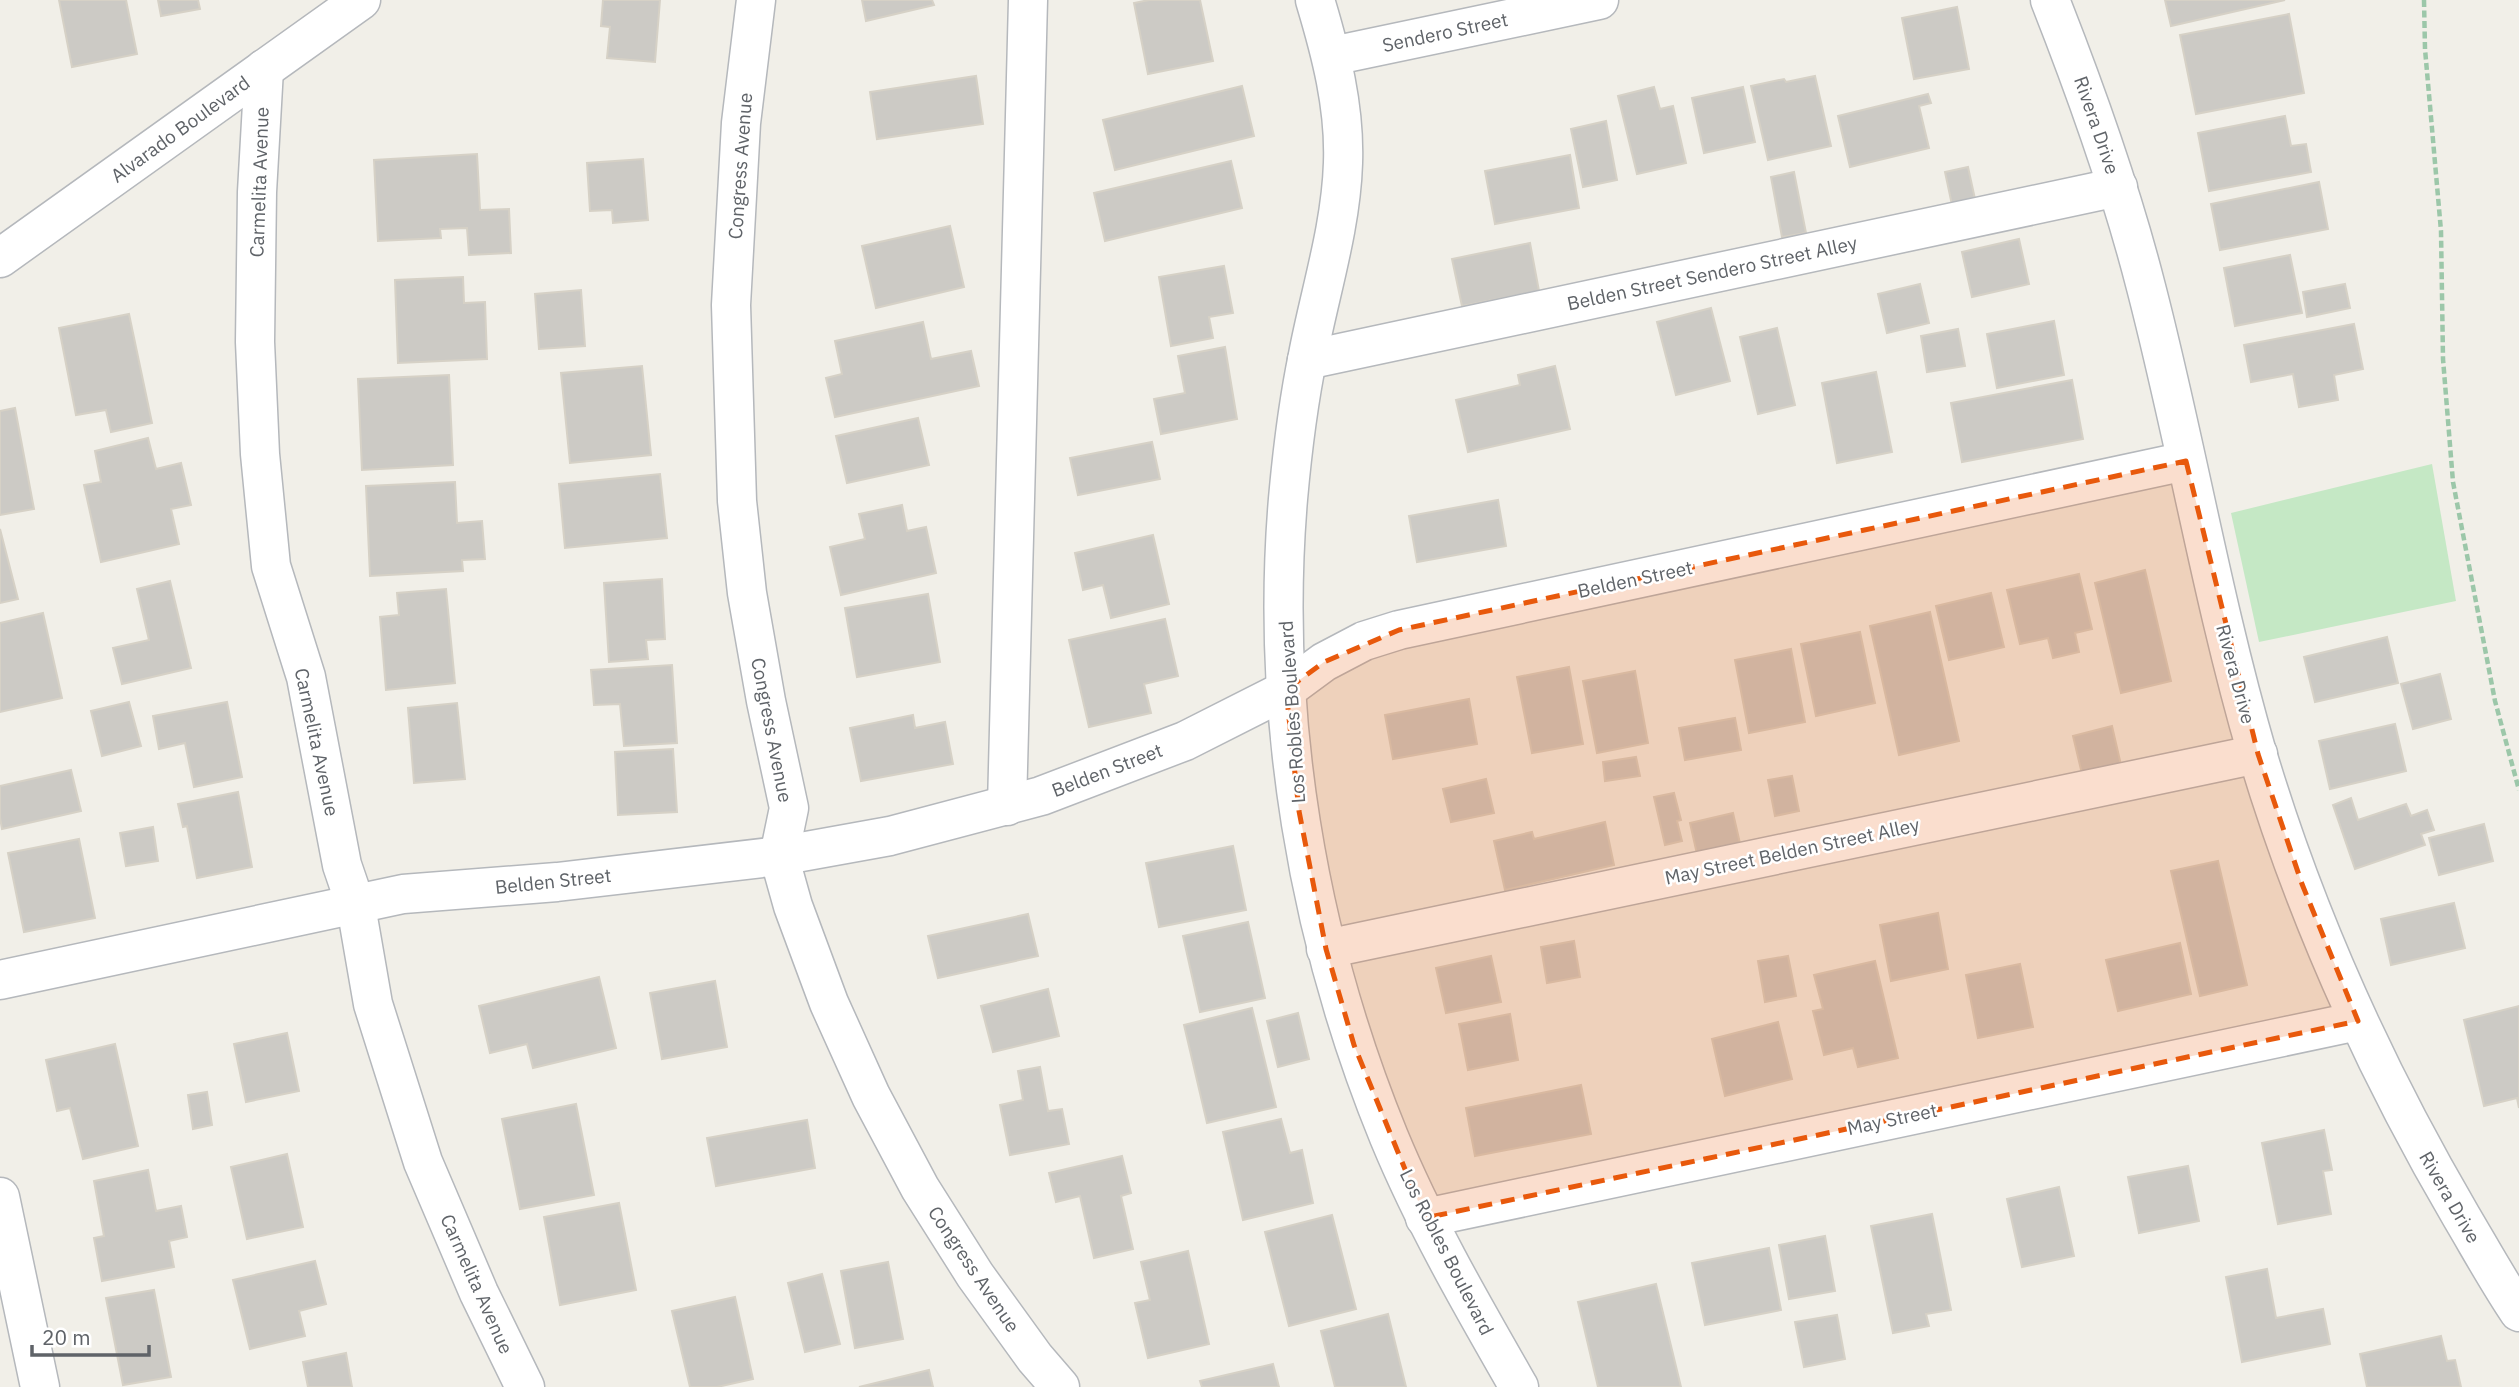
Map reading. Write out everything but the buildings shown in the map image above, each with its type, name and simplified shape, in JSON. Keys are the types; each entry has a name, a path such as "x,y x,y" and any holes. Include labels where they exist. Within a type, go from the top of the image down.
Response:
{"street":[{"name":"Alvarado Boulevard","path":"0,258 360,0"},
{"name":"Congress Avenue","path":"756,0 741,123 731,305 737,501 741,540 766,701 789,808 779,856 793,906 829,1003 871,1096 920,1188 975,1275 1035,1358 1060,1387"},
{"path":"1007,806 1028,0"},
{"name":"Los Robles Boulevard","path":"1315,0 1332,56 1340,103 1343,163 1336,224 1307,360 1288,498 1284,594 1286,690 1299,811 1326,949 1354,1045 1388,1136 1425,1218 1519,1387"},
{"name":"Sendero Street","path":"1332,56 1599,0"},
{"name":"Rivera Drive","path":"2050,0 2118,187 2146,286 2224,628 2258,754 2302,884 2358,1021 2429,1161 2519,1312"},
{"name":"Carmelita Avenue","path":"264,69 257,192 255,342 260,454 271,566 306,677 342,865 356,906 373,1004 423,1161 479,1293 525,1387"},
{"name":"Belden Street Sendero Street Alley","path":"1307,360 2118,187"},
{"name":"Belden Street","path":"0,980 356,906 402,894 557,882 779,856 890,836 1041,796 1185,741 1286,690 1324,662 1364,641 1399,630 2186,461"},
{"name":"May Street Belden Street Alley","path":"1326,949 2258,754"},
{"name":"May Street","path":"1425,1218 2358,1021"},
{"path":"0,1197 8,1271 40,1387"}],"path":[{"path":"2424,0 2441,231 2443,359 2453,482 2495,701 2519,790"}],"highlighted area":[{"path":"2186,461 2258,754 2302,884 2358,1021 1425,1218 1354,1045 1326,949 1299,811 1286,690 1324,662 1399,630"}],"green space":[{"path":"2432,464 2456,601 2259,642 2231,513"}]}
